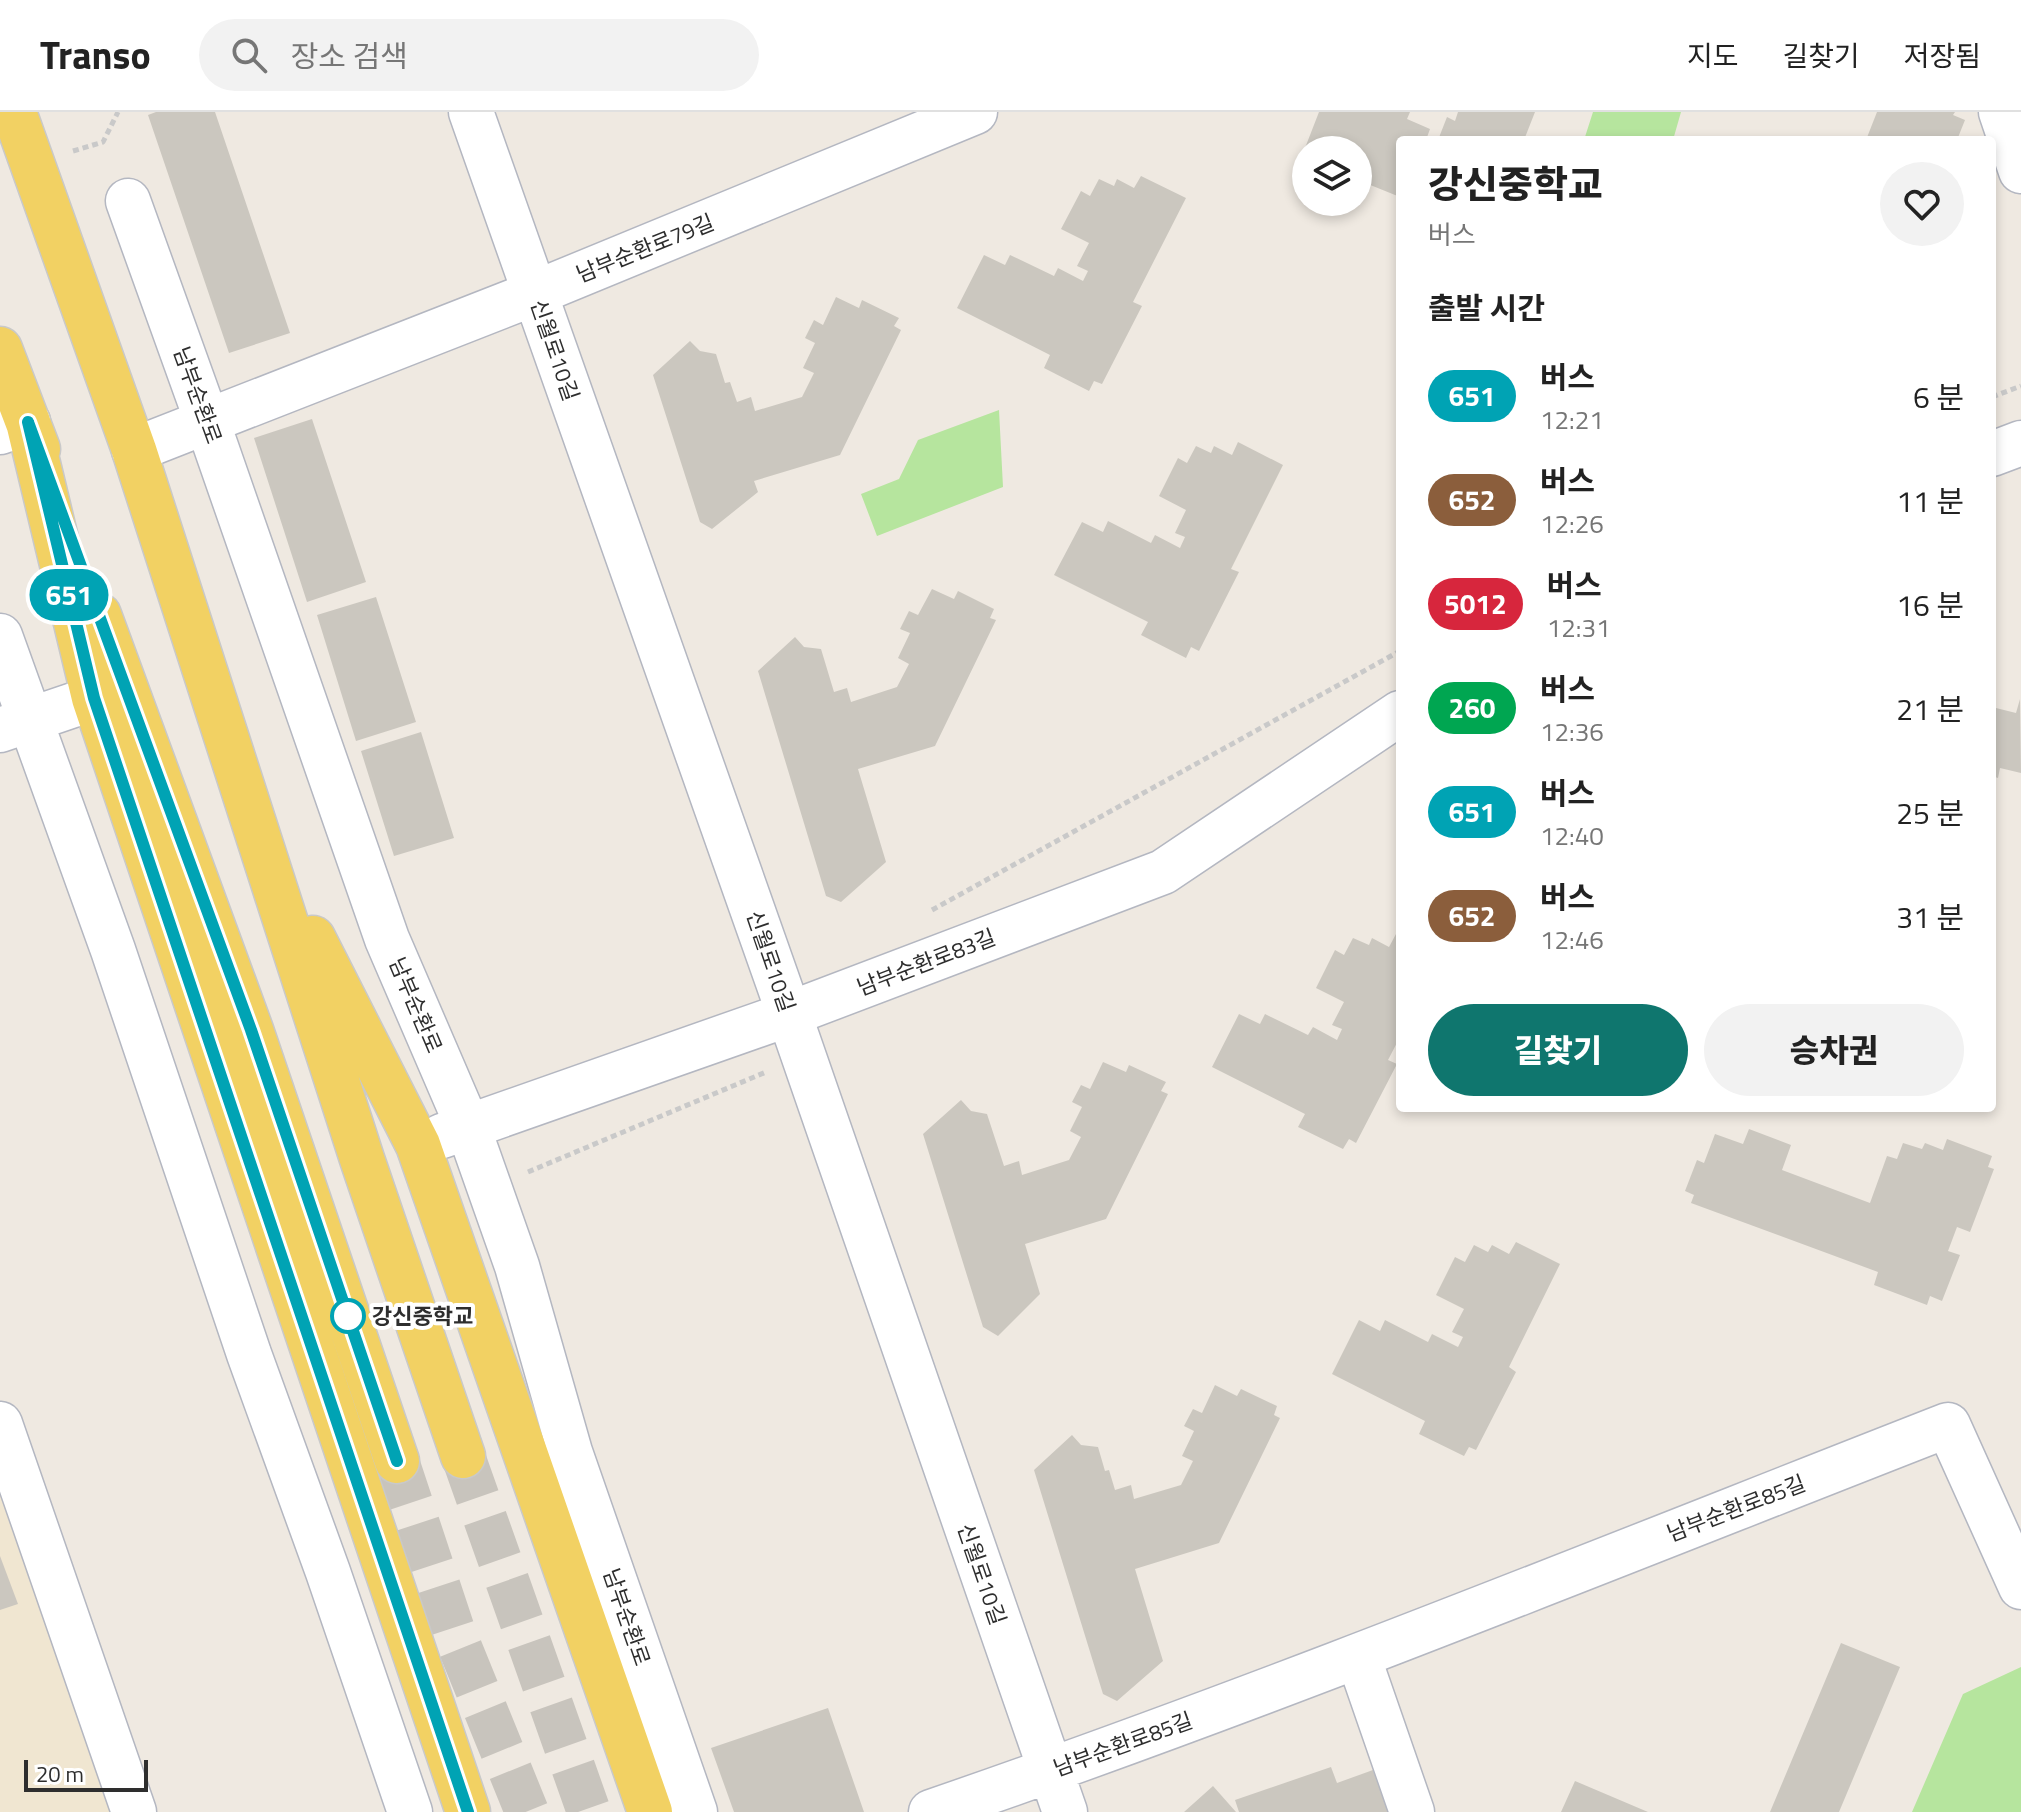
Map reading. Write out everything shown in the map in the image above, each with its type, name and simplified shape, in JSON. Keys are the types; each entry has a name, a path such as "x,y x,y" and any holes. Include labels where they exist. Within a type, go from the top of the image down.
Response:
{"main road":[{"name":"남부순환로","path":"14,112 134,450 362,1159 463,1456"},
{"path":"0,349 14,427 94,698 468,1812"},
{"path":"14,427 251,1030 397,1461"},
{"name":"남부순환로","path":"251,816 418,1145 650,1812"}],"street":[{"name":"신월로10길","path":"471,112 789,1014 1065,1812"},
{"name":"남부순환로79길","path":"134,450 535,293 975,112"},
{"path":"2001,112 2021,171"},
{"name":"남부순환로","path":"128,201 387,939 468,1127 517,1266 570,1452 695,1812"},
{"path":"1996,452 2021,443"},
{"path":"0,636 15,725 113,950 249,1354 410,1812"},
{"path":"15,725 94,698"},
{"name":"남부순환로83길","path":"418,1145 789,1014 1163,872 1396,716"},
{"path":"0,1424 134,1812"},
{"name":"남부순환로85길","path":"931,1812 1358,1656 1948,1425 2021,1587"},
{"path":"528,1461 570,1452"},
{"path":"292,1472 348,1454"},
{"path":"1358,1656 1412,1812"}],"path":[{"path":"103,142 118,112"},
{"path":"1996,395 2021,386"},
{"path":"930,911 1396,653"}],"shaded area":[{"path":"0,1424 134,1812 0,1812"}],"green space":[{"path":"1593,112 1681,112 1674,136 1585,136"},
{"path":"999,410 1003,487 877,536 861,494 899,479 918,440"},
{"path":"2021,1667 2021,1812 1912,1812 1963,1694"}],"building":[{"path":"156,112 215,112 290,333 229,353 148,115"},
{"path":"1319,112 1410,112 1407,119 1430,129 1427,136 1396,136 1396,195 1372,186 1372,136 1310,136"},
{"path":"1458,112 1535,112 1526,136 1440,136 1447,117 1455,121"},
{"path":"1877,112 1955,112 1953,115 1965,120 1959,136 1868,136"},
{"path":"1141,176 1186,198 1133,302 1142,306 1102,384 1094,381 1089,391 1044,368 1050,355 957,308 984,255 1005,265 1010,255 1054,276 1058,268 1083,281 1088,271 1077,266 1089,243 1061,229 1081,191 1090,196 1099,179 1114,186 1117,179 1134,188"},
{"path":"836,297 859,308 862,300 899,318 894,326 901,330 840,455 754,481 758,492 712,529 700,522 653,375 690,341 700,351 716,354 725,383 730,382 737,402 751,397 755,411 802,397 814,373 803,368 815,343 805,338 814,320 823,325"},
{"path":"312,419 366,582 307,602 254,438"},
{"path":"1238,442 1283,465 1231,569 1239,572 1199,651 1191,647 1186,658 1141,635 1148,622 1054,575 1082,522 1103,532 1108,521 1151,543 1155,535 1180,548 1185,537 1175,533 1186,510 1159,496 1178,458 1187,463 1196,446 1211,453 1214,446 1232,455"},
{"path":"932,589 954,599 958,591 994,609 990,618 996,620 935,746 858,769 886,862 841,902 826,896 758,671 795,637 804,647 821,649 834,692 847,688 851,702 897,687 909,664 898,658 910,633 900,629 909,611 918,615"},
{"path":"376,597 416,722 356,741 317,615"},
{"path":"2020,699 2021,773 2000,768 1998,778 1996,708 2016,713"},
{"path":"421,732 454,838 394,856 361,751"},
{"path":"1396,934 1396,1045 1388,1060 1396,1066 1356,1143 1349,1139 1343,1149 1298,1127 1305,1114 1212,1067 1239,1014 1260,1024 1265,1014 1308,1035 1313,1027 1337,1040 1342,1029 1332,1025 1344,1002 1316,988 1335,950 1344,955 1353,938 1369,945 1372,938 1389,947"},
{"path":"1103,1062 1126,1072 1129,1065 1166,1082 1161,1091 1168,1094 1106,1219 1025,1244 1040,1294 998,1336 983,1327 923,1134 961,1100 971,1111 987,1114 1004,1166 1019,1161 1022,1175 1069,1160 1081,1137 1070,1131 1082,1107 1072,1102 1081,1085 1090,1089"},
{"path":"1749,1129 1791,1145 1782,1170 1870,1203 1887,1156 1897,1159 1903,1143 1922,1149 1925,1143 1943,1150 1947,1139 1992,1156 1988,1167 1994,1169 1970,1232 1957,1227 1948,1251 1960,1255 1942,1301 1930,1296 1927,1305 1874,1285 1878,1272 1691,1203 1694,1195 1685,1191 1697,1160 1704,1163 1715,1134 1743,1144"},
{"path":"1516,1242 1560,1264 1509,1367 1516,1372 1476,1450 1469,1447 1464,1456 1419,1434 1425,1421 1332,1374 1359,1320 1380,1331 1385,1320 1428,1342 1432,1334 1458,1347 1463,1337 1452,1332 1464,1309 1436,1295 1455,1257 1465,1262 1474,1245 1488,1252 1492,1245 1509,1254"},
{"path":"1215,1385 1237,1396 1241,1389 1277,1406 1274,1415 1280,1418 1219,1543 1135,1569 1163,1661 1117,1701 1103,1694 1034,1470 1072,1435 1081,1445 1098,1447 1115,1490 1131,1485 1134,1499 1181,1485 1193,1461 1182,1456 1194,1431 1184,1426 1193,1409 1202,1413"},
{"path":"0,1556 18,1604 0,1610"},
{"path":"1841,1643 1900,1667 1839,1812 1770,1812"},
{"path":"828,1708 864,1812 734,1812 711,1748"},
{"path":"1331,1767 1337,1783 1373,1770 1388,1812 1239,1812 1235,1800"},
{"path":"1575,1781 1648,1812 1561,1812"},
{"path":"1213,1786 1236,1812 1184,1812"}],"tunnel":[{"path":"463,1456 589,1812"},
{"path":"397,1461 453,1630 527,1812"}],"bus line":[{"name":"651","path":"397,1461 251,1030 28,422 94,698 468,1812"}],"place":[{"name":"강신중학교","path":"348,1316"}]}
